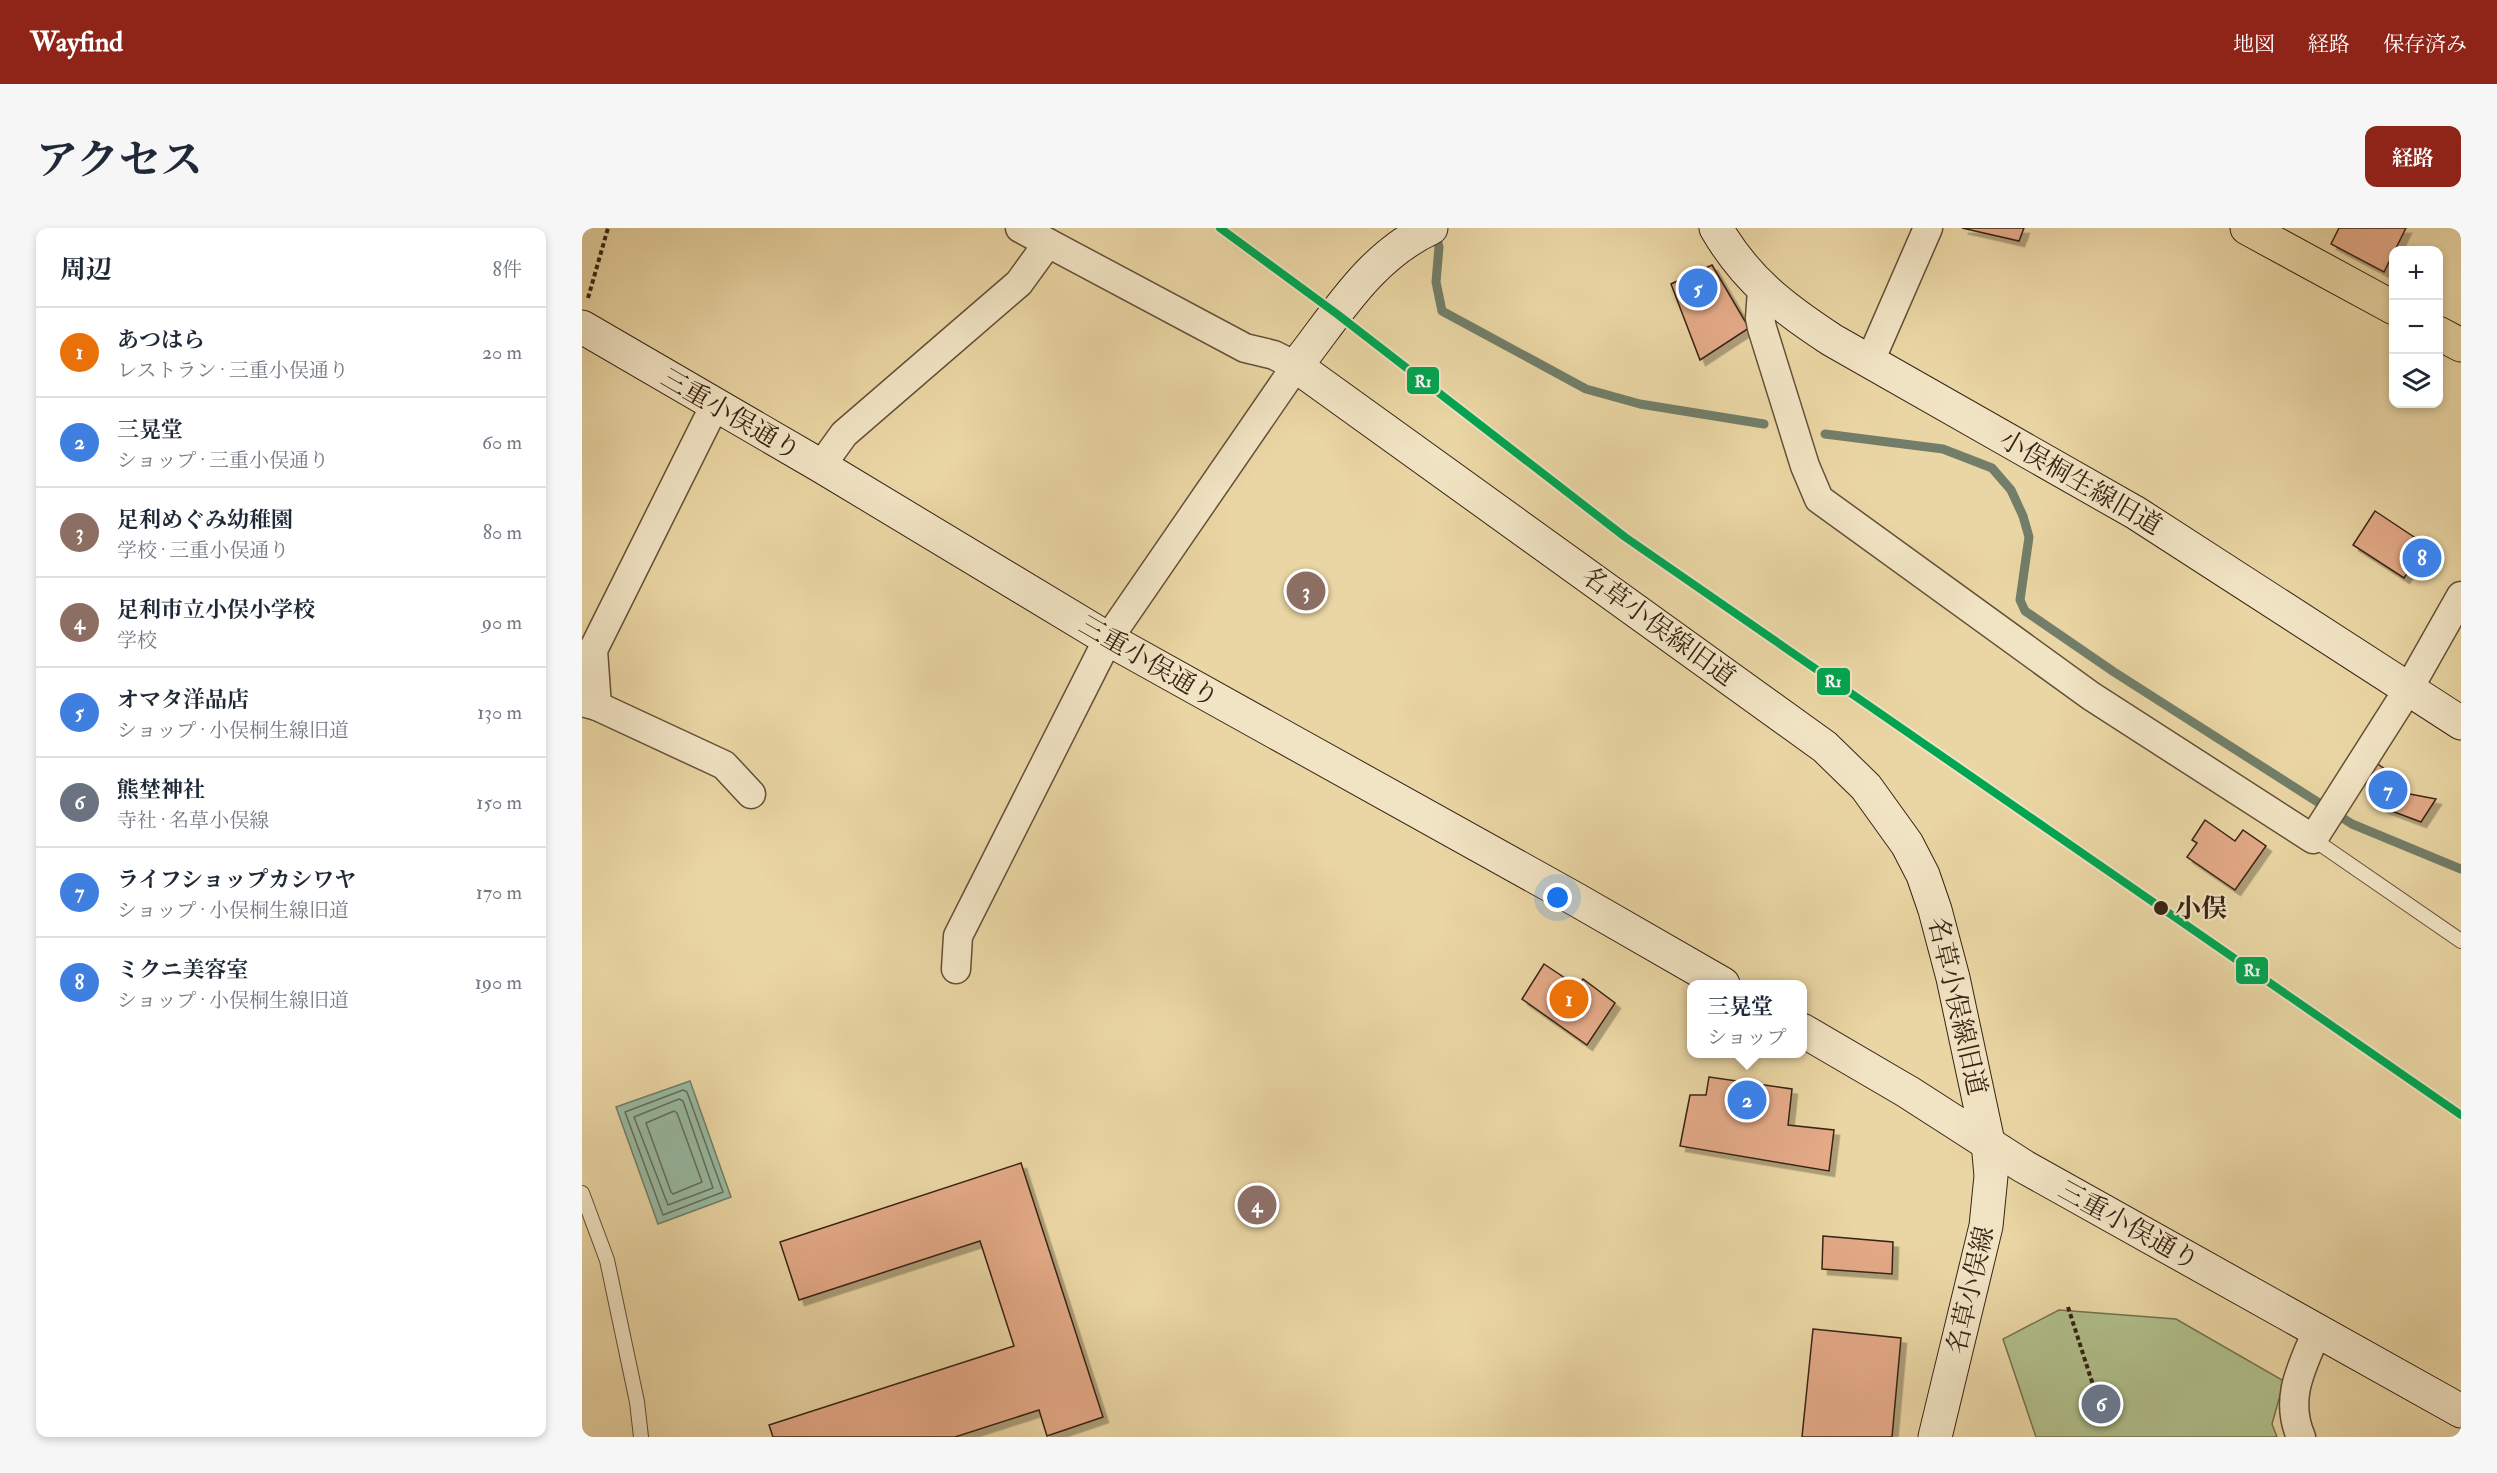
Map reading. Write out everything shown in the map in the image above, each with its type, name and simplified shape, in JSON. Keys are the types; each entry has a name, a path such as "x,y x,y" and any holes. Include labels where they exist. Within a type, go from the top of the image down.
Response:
{"main road":[{"path":"1296,366 1374,265 1394,249 1431,228"},
{"name":"小俣桐生線旧道","path":"1716,228 1738,263 1762,290 1799,319 2136,513 2461,723"},
{"path":"2247,228 2389,305"},
{"name":"三重小俣通り","path":"582,328 821,466 1108,639 1567,894 1716,980"},
{"path":"2443,335 2461,345"},
{"name":"名草小俣線旧道","path":"1296,366 1779,712 1825,747 1866,787 1907,844 1923,875 1953,978 1989,1142"},
{"name":"三重小俣通り","path":"1807,1032 1989,1142 2023,1166 2461,1411"},
{"name":"名草小俣線","path":"1935,1437 1986,1226 1991,1176 1989,1142"}],"street":[{"path":"956,969 958,936 1108,639 1296,366 1274,356 1245,348 1020,228"},
{"path":"1870,361 1928,228"},
{"path":"821,466 844,434 1019,283 1048,243"},
{"path":"1762,290 1760,318 1762,328 1805,466 1819,499 2091,696 2313,839 2409,688 2461,596"},
{"path":"715,405 593,650 590,704 724,765 751,794"},
{"path":"2301,1437 2295,1425 2294,1387 2316,1331"}],"lane":[{"path":"2313,839 2461,941"},
{"path":"582,1193 607,1260 637,1402 641,1437"}],"path":[{"path":"582,328 586,305 609,228"},
{"path":"2068,1307 2093,1385"}],"shaded area":[{"path":"2059,1310 2176,1319 2284,1381 2272,1424 2277,1437 2036,1437 2003,1339"}],"water":[{"path":"690,1081 731,1197 658,1224 616,1107"}],"building":[{"path":"1962,228 2024,228 2019,241"},
{"path":"2339,228 2406,228 2397,246 2389,246 2389,262 2384,272 2331,244"},
{"path":"1712,265 1749,328 1700,360 1671,284"},
{"path":"2375,511 2426,545 2404,578 2353,545"},
{"path":"2375,762 2396,777 2389,790 2363,781"},
{"path":"2389,790 2436,799 2421,822 2381,807"},
{"path":"2205,820 2235,841 2243,830 2266,846 2235,890 2187,857 2197,843 2192,840"},
{"path":"1544,964 1577,986 1583,979 1615,1003 1587,1045 1522,999"},
{"path":"1709,1077 1792,1089 1788,1125 1834,1130 1829,1171 1680,1146 1690,1095 1706,1095"},
{"path":"1021,1163 1103,1417 1047,1436 1039,1410 955,1437 773,1437 769,1425 1014,1346 980,1241 799,1300 780,1242"},
{"path":"1823,1236 1893,1242 1892,1274 1822,1269"},
{"path":"1813,1329 1901,1338 1892,1437 1802,1437"}],"waterway":[{"path":"1435,232 1439,247 1436,282 1442,311 1586,389 1640,404 1764,424"},
{"path":"1825,434 1943,449 1992,468 2011,490 2023,516 2029,537 2020,600 2025,611 2114,672 2352,824 2461,869"}],"transit line":[{"name":"R1","path":"1220,228 1337,314 1625,537 2461,1115"}],"place":[{"name":"オマタ洋品店","path":"1698,288"},
{"name":"ミクニ美容室","path":"2422,558"},
{"name":"足利めぐみ幼稚園","path":"1306,591"},
{"name":"ライフショップカシワヤ","path":"2388,790"},
{"name":"小俣","path":"2161,908"},
{"name":"あつはら","path":"1569,999"},
{"name":"三晃堂","path":"1747,1100"},
{"name":"足利市立小俣小学校","path":"1257,1205"},
{"name":"熊埜神社","path":"2101,1404"}]}
